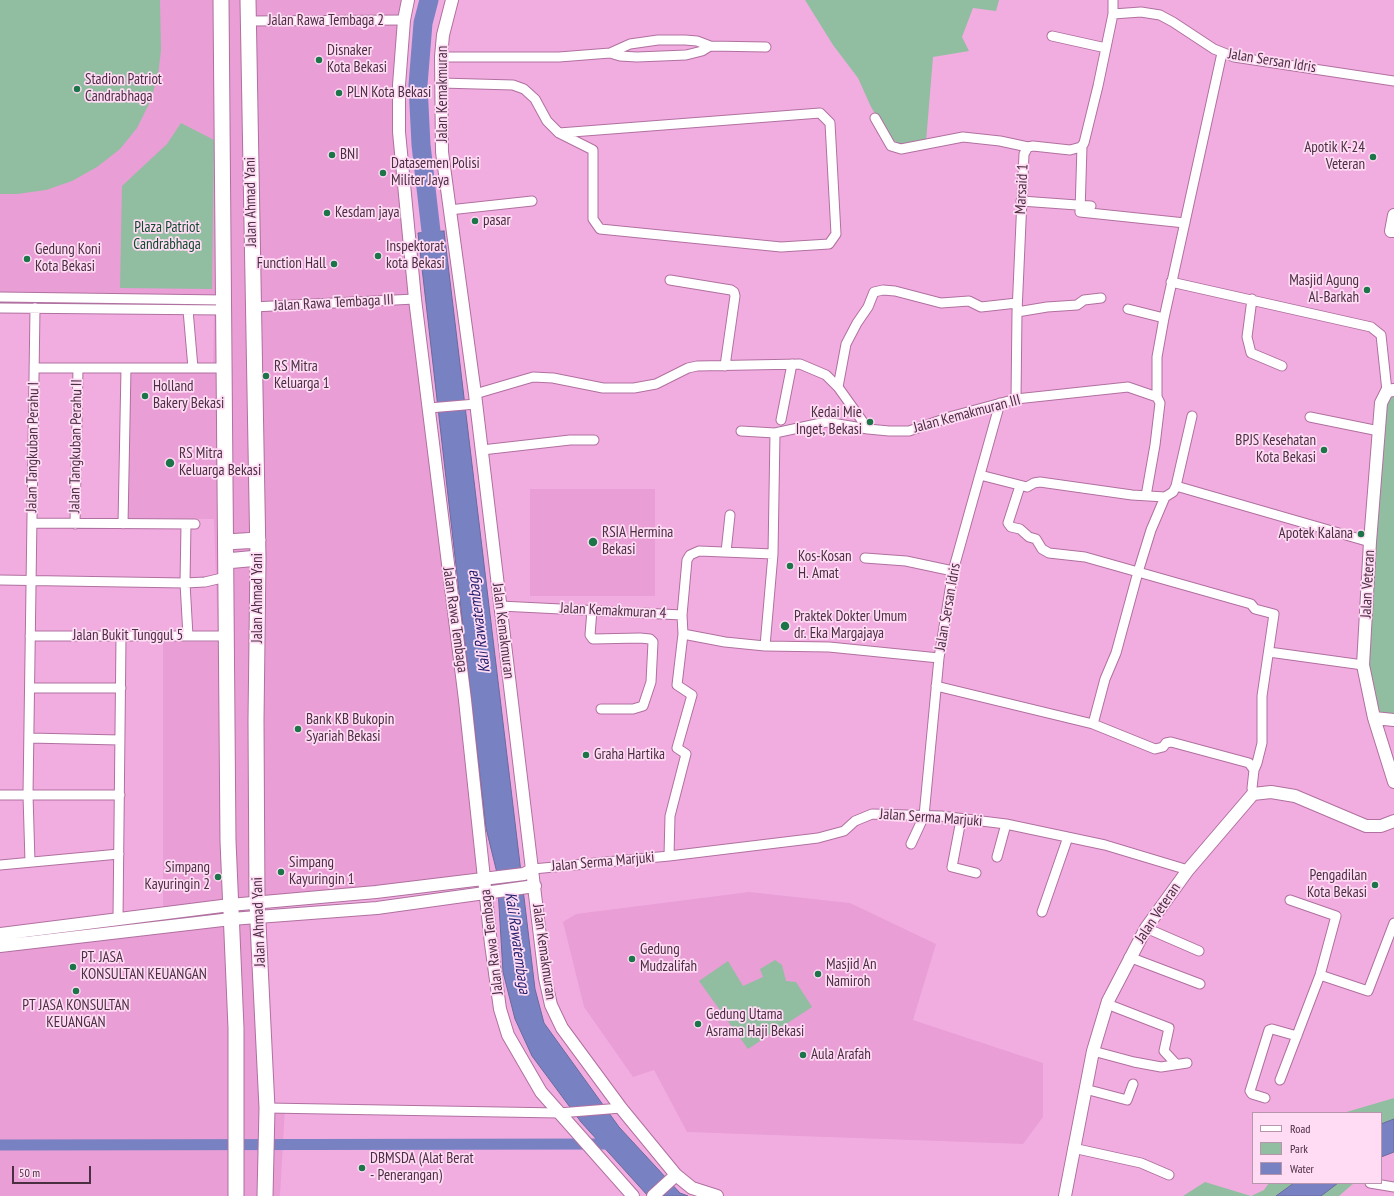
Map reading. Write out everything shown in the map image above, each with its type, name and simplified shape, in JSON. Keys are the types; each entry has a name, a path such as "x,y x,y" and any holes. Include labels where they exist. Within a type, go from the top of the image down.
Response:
{"highway":[{"name":"Jalan Ahmad Yani","path":"221,0 226,636 231,912 236,1028 236,1196"},
{"name":"Jalan Ahmad Yani","path":"248,0 258,540 256,720 258,910 267,1108 265,1196"},
{"path":"226,542 258,540"},
{"path":"226,561 258,558"}],"street":[{"name":"Jalan Rawa Tembaga","path":"408,0 404,20 399,85 399,132 415,298 432,408 466,700 491,878 496,984 500,1009 508,1035 541,1092 564,1113 574,1128 633,1196"},
{"name":"Jalan Kemakmuran","path":"452,0 443,35 441,57 442,152 474,401 482,450 528,871 545,978 551,1005 562,1028 616,1109 673,1178 692,1188 717,1196"},
{"path":"1113,0 1113,14 1098,86 1082,146 1080,212 1184,223"},
{"name":"Jalan Sersan Idris","path":"1113,14 1142,12 1160,15 1222,53 1234,57 1394,81"},
{"name":"Jalan Rawa Tembaga 2","path":"248,21 404,20"},
{"path":"1052,36 1106,48"},
{"path":"610,53 630,44 658,40 697,41 710,46 766,47"},
{"path":"441,57 559,57 610,53 633,57 686,55 702,51 710,46"},
{"path":"1146,496 1155,445 1160,403 1158,397 1157,357 1170,282 1222,53"},
{"path":"441,83 512,85 524,89 535,98 547,121 559,133 593,150 593,219 600,229 781,247 829,244 836,234 830,123 820,113 559,133"},
{"path":"875,118 891,146 901,149 962,137 1000,141 1028,147"},
{"name":"Marsaid 1","path":"1016,399 1017,307 1024,154 1028,147 1033,146 1070,150 1082,146"},
{"path":"449,210 532,201"},
{"path":"1021,201 1091,206"},
{"path":"1394,215 1391,231 1394,231"},
{"path":"670,280 731,290 734,292 735,296 725,366"},
{"path":"1170,282 1252,299 1371,327 1378,331 1381,335 1390,391"},
{"path":"838,387 846,344 857,323 868,308 874,292 883,290 895,291 941,303 969,301 982,307 1047,307 1076,305 1084,300 1101,298"},
{"path":"0,297 224,305"},
{"name":"Jalan Rawa Tembaga III","path":"254,306 415,298"},
{"path":"1252,299 1247,337 1252,353 1282,366"},
{"path":"0,308 35,310 188,310 224,305"},
{"path":"1128,309 1164,318"},
{"name":"Jalan Tangkuban Perahu I","path":"30,862 28,795 35,310"},
{"path":"188,310 193,368"},
{"path":"781,420 792,364"},
{"path":"432,408 474,401 533,377 553,378 603,388 634,388 656,384 688,368 800,364 813,368 826,375 838,387 868,429"},
{"path":"34,368 224,368"},
{"name":"Jalan Tangkuban Perahu II","path":"75,524 78,368"},
{"path":"123,524 126,368"},
{"name":"Jalan Kemakmuran III","path":"741,431 775,433 826,422 868,429 909,431 953,416 1016,399 1128,387 1158,397"},
{"name":"Jalan Veteran","path":"1390,391 1381,403 1370,542 1363,665 1374,718 1394,782"},
{"name":"Jalan Sersan Idris","path":"911,844 924,816 939,658 953,571 1000,403"},
{"path":"1093,724 1104,679 1116,653 1116,648 1125,624 1138,572 1151,530 1165,497 1173,492 1176,486 1192,416"},
{"path":"1310,417 1379,431"},
{"path":"765,646 773,554 775,433"},
{"path":"482,450 570,440 594,440"},
{"path":"980,475 1027,487 1034,483 1040,482 1113,493 1165,497"},
{"path":"1020,486 1008,523 1012,527 1020,529 1029,537 1036,539 1042,549 1049,553 1085,557 1251,604 1256,609 1273,613 1275,616 1262,696 1262,743 1254,770 1252,788 1253,794 1272,792 1295,796 1366,826 1381,826 1394,822"},
{"path":"1176,486 1370,542"},
{"path":"726,552 730,515"},
{"path":"32,523 190,524 185,583 188,636"},
{"name":"Jalan Kemakmuran 4","path":"500,606 682,615 687,560 690,555 699,551 773,554"},
{"path":"865,558 906,561 953,571"},
{"path":"0,580 185,583 205,582 226,577"},
{"path":"592,610 590,635 594,639 640,638 650,639 653,642 651,682 643,706 633,709 601,709"},
{"path":"669,856 670,816 686,754 677,748 692,695 677,685 683,634 682,615"},
{"path":"683,634 725,642 765,646 829,647 939,658"},
{"name":"Jalan Bukit Tunggul 5","path":"30,636 226,636"},
{"path":"118,919 121,637"},
{"path":"1269,652 1363,665"},
{"path":"936,686 1093,724 1155,749 1163,747 1166,743 1179,743 1249,764 1254,770"},
{"path":"30,688 121,688"},
{"path":"1374,718 1394,720"},
{"path":"29,738 120,740"},
{"name":"Jalan Veteran","path":"1065,1196 1072,1151 1093,1051 1107,1004 1129,957 1146,928 1188,870 1253,794"},
{"path":"0,795 120,795"},
{"name":"Jalan Serma Marjuki","path":"528,871 818,838 844,831 855,821 872,814 941,816 961,820 1006,824 1105,845 1188,870"},
{"path":"961,820 952,867 976,873"},
{"path":"997,857 1006,824"},
{"path":"1042,912 1068,837"},
{"path":"0,865 119,854"},
{"path":"258,910 362,894 491,878 528,871"},
{"path":"0,934 118,919 258,910 363,909 530,886"},
{"path":"362,894 363,909"},
{"path":"1280,1080 1320,975 1336,916 1290,900"},
{"path":"0,946 231,912"},
{"path":"1320,975 1368,991 1394,923"},
{"path":"1146,928 1199,951"},
{"path":"1129,957 1200,984"},
{"path":"1107,1004 1169,1028 1164,1051 1176,1064"},
{"path":"1265,1098 1252,1094 1250,1091 1269,1030 1272,1029 1297,1036"},
{"path":"1093,1051 1134,1062 1162,1067 1187,1063"},
{"path":"1085,1088 1126,1100 1133,1084"},
{"path":"267,1108 564,1113 616,1109"},
{"path":"1072,1151 1141,1163 1170,1175"},
{"path":"653,1196 673,1178"},
{"path":"1375,1184 1394,1188"}],"shaded area":[{"path":"0,0 409,0 399,85 415,299 485,879 257,903 267,1107 285,1108 280,1196 0,1196 0,946 164,926 163,642 218,642 214,519 126,518 127,369 213,369 214,315 0,310"},
{"name":"RSIA Hermina Bekasi","path":"530,489 655,489 655,596 530,596"},
{"path":"749,892 850,903 936,944 913,1020 1043,1063 1043,1117 1023,1144 687,1132 654,1070 633,1077 584,1007 563,922 576,914"}],"green space":[{"name":"Stadion Patriot Candrabhaga","path":"0,0 160,0 161,50 158,76 150,102 137,128 120,149 97,167 72,181 46,190 17,194 0,194"},
{"path":"805,0 999,0 996,11 973,8 962,37 969,51 933,57 926,142 904,147 889,137 871,107 858,78 833,45"},
{"name":"Plaza Patriot Candrabhaga","path":"181,123 214,140 212,289 120,288 122,186 167,144"},
{"path":"1394,390 1394,720 1374,718 1363,671 1381,403"},
{"path":"775,960 782,965 786,981 796,982 812,1007 748,1049 699,981 728,961 743,986 763,977 760,969"},
{"path":"1394,1098 1394,1119 1382,1124 1382,1112 1346,1112"},
{"path":"1205,1182 1251,1196 1183,1196"},
{"path":"1268,1184 1293,1184 1276,1196 1251,1196 1264,1190"},
{"path":"1337,1184 1353,1184 1339,1196 1321,1196"}],"water":[{"path":"444,231 535,989 544,1023 619,1127 680,1193 688,1196 648,1196 581,1122 532,1056 515,1019 503,972 497,873 486,828 418,233"},
{"path":"1394,1119 1394,1152 1382,1157 1382,1124"},
{"path":"1293,1184 1337,1184 1321,1196 1276,1196"}],"waterway":[{"name":"Kali Rawatembaga","path":"429,0 423,23 418,85 421,145 434,257"},
{"path":"0,1145 614,1144"}],"place":[{"name":"Disnaker Kota Bekasi","path":"319,60"},
{"name":"Stadion Patriot Candrabhaga","path":"77,89"},
{"name":"PLN Kota Bekasi","path":"339,93"},
{"name":"BNI","path":"332,155"},
{"name":"Apotik K-24 Veteran","path":"1373,157"},
{"name":"Datasemen Polisi Militer Jaya","path":"383,173"},
{"name":"Kesdam jaya","path":"327,213"},
{"name":"pasar","path":"475,221"},
{"name":"Inspektorat kota Bekasi","path":"378,256"},
{"name":"Gedung Koni Kota Bekasi","path":"27,259"},
{"name":"Function Hall","path":"334,264"},
{"name":"Masjid Agung Al-Barkah","path":"1367,290"},
{"name":"RS Mitra Keluarga 1","path":"266,376"},
{"name":"Holland Bakery Bekasi","path":"145,396"},
{"name":"Kedai Mie Inget, Bekasi","path":"870,422"},
{"name":"BPJS Kesehatan Kota Bekasi","path":"1324,450"},
{"name":"RS Mitra Keluarga Bekasi","path":"170,463"},
{"name":"Apotek Kalana","path":"1361,534"},
{"name":"RSIA Hermina Bekasi","path":"593,542"},
{"name":"Kos-Kosan H. Amat","path":"790,566"},
{"name":"Praktek Dokter Umum dr. Eka Margajaya","path":"785,626"},
{"name":"Bank KB Bukopin Syariah Bekasi","path":"298,729"},
{"name":"Graha Hartika","path":"586,755"},
{"name":"Simpang Kayuringin 1","path":"281,872"},
{"name":"Simpang Kayuringin 2","path":"218,877"},
{"name":"Pengadilan Kota Bekasi","path":"1375,885"},
{"name":"Gedung Mudzalifah","path":"632,959"},
{"name":"PT. JASA KONSULTAN KEUANGAN","path":"73,967"},
{"name":"Masjid An Namiroh","path":"818,974"},
{"name":"PT JASA KONSULTAN KEUANGAN","path":"76,991"},
{"name":"Gedung Utama Asrama Haji Bekasi","path":"698,1024"},
{"name":"Aula Arafah","path":"803,1055"},
{"name":"DBMSDA (Alat Berat - Penerangan)","path":"362,1168"}]}
